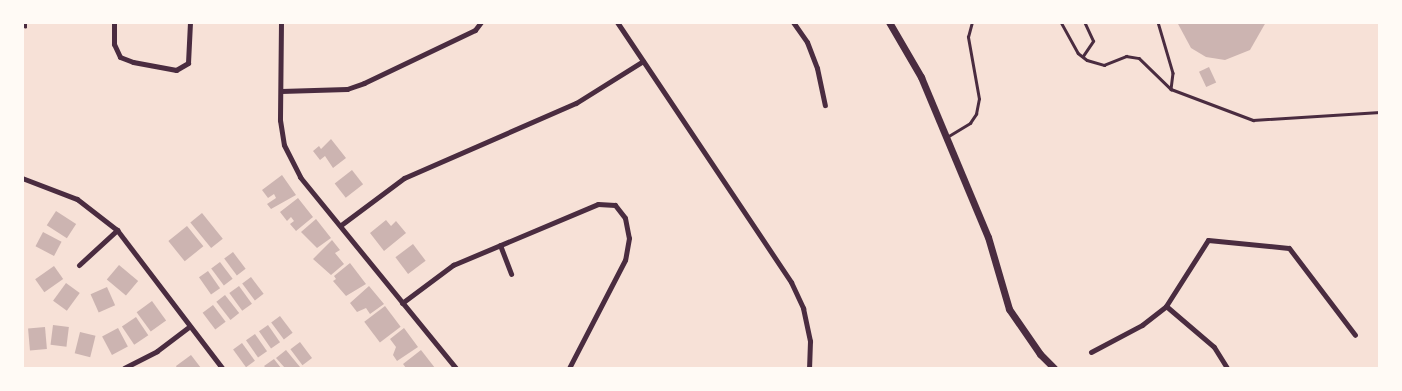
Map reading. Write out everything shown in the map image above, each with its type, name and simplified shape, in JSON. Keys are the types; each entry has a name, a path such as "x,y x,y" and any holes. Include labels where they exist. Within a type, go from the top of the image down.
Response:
{"street":[{"path":"114,22 114,44 120,56 133,62 176,70 188,64 190,22"},
{"path":"281,22 281,91 284,145 300,177 456,368"},
{"path":"281,91 347,88 364,83 475,30 481,22"},
{"path":"617,22 791,282 803,308 810,341 809,368"},
{"path":"793,22 807,42 817,68 825,105"},
{"path":"888,22 921,77 988,237 1010,309 1026,334 1054,368"},
{"path":"341,225 404,178 576,103 643,61"},
{"path":"22,178 77,199 117,230 222,368"},
{"path":"402,303 453,265 598,204 615,205 625,218 629,238 626,260 569,368"},
{"path":"79,265 117,230"},
{"path":"1091,352 1142,325 1166,306 1208,240 1289,248 1355,335"},
{"path":"500,245 511,274"},
{"path":"1166,306 1214,347 1227,368"},
{"path":"124,368 157,351 190,326"}],"lane":[{"path":"25,22 25,27"},
{"path":"946,138 970,123 976,114 979,99 968,37 972,22"},
{"path":"1061,22 1082,56 1104,65 1126,56 1139,58 1172,89 1253,120 1380,112"},
{"path":"1082,56 1092,41 1084,22"},
{"path":"1158,22 1173,74 1172,89"}],"building":[{"path":"1177,22 1266,22 1250,50 1225,60 1206,57 1191,48"},
{"path":"1209,67 1216,82 1206,87 1199,72"},
{"path":"331,139 346,158 333,168 325,156 320,160 313,151 319,146 321,149"},
{"path":"352,170 363,184 346,198 335,184"},
{"path":"282,175 296,195 271,209 267,204 276,198 274,194 268,198 262,190"},
{"path":"298,198 313,217 296,231 290,224 294,221 291,217 287,221 280,212"},
{"path":"56,211 76,224 67,238 47,225"},
{"path":"202,213 223,239 211,248 190,222"},
{"path":"316,219 331,238 317,248 301,232"},
{"path":"386,220 391,226 396,221 406,233 384,251 370,233"},
{"path":"187,226 203,246 185,261 168,241"},
{"path":"43,232 62,242 54,256 35,246"},
{"path":"332,240 340,250 335,253 344,264 331,275 313,259"},
{"path":"413,244 426,261 408,274 395,257"},
{"path":"233,252 246,269 237,275 224,259"},
{"path":"220,262 233,279 224,285 211,269"},
{"path":"350,263 366,284 346,296 333,281 336,279 334,276"},
{"path":"119,265 138,281 126,296 107,280"},
{"path":"54,266 63,279 44,292 35,279"},
{"path":"208,271 220,288 211,295 199,277"},
{"path":"251,277 264,294 255,300 242,284"},
{"path":"66,283 80,293 67,311 53,301"},
{"path":"239,286 252,304 242,311 229,293"},
{"path":"369,286 384,304 370,314 366,308 357,312 350,303"},
{"path":"107,287 115,305 99,313 91,294"},
{"path":"225,295 239,313 230,320 216,302"},
{"path":"152,301 166,320 151,332 137,312"},
{"path":"213,305 226,322 215,330 203,313"},
{"path":"385,306 401,327 380,342 364,322"},
{"path":"280,316 293,333 284,339 271,323"},
{"path":"136,317 148,335 134,345 122,327"},
{"path":"53,325 69,327 66,347 51,345"},
{"path":"268,325 280,342 271,349 259,331"},
{"path":"45,327 47,349 30,350 28,328"},
{"path":"118,328 128,347 112,355 102,336"},
{"path":"404,328 418,347 397,361 393,355 396,347 390,339"},
{"path":"80,332 96,336 90,357 75,353"},
{"path":"255,334 267,351 258,358 246,340"},
{"path":"300,342 312,358 302,365 290,349"},
{"path":"242,343 255,361 246,367 233,349"},
{"path":"286,350 300,367 285,368 276,358"},
{"path":"421,350 435,368 406,368 403,364"},
{"path":"191,355 201,368 177,368 176,366"},
{"path":"274,359 281,368 266,368 264,366"}]}
